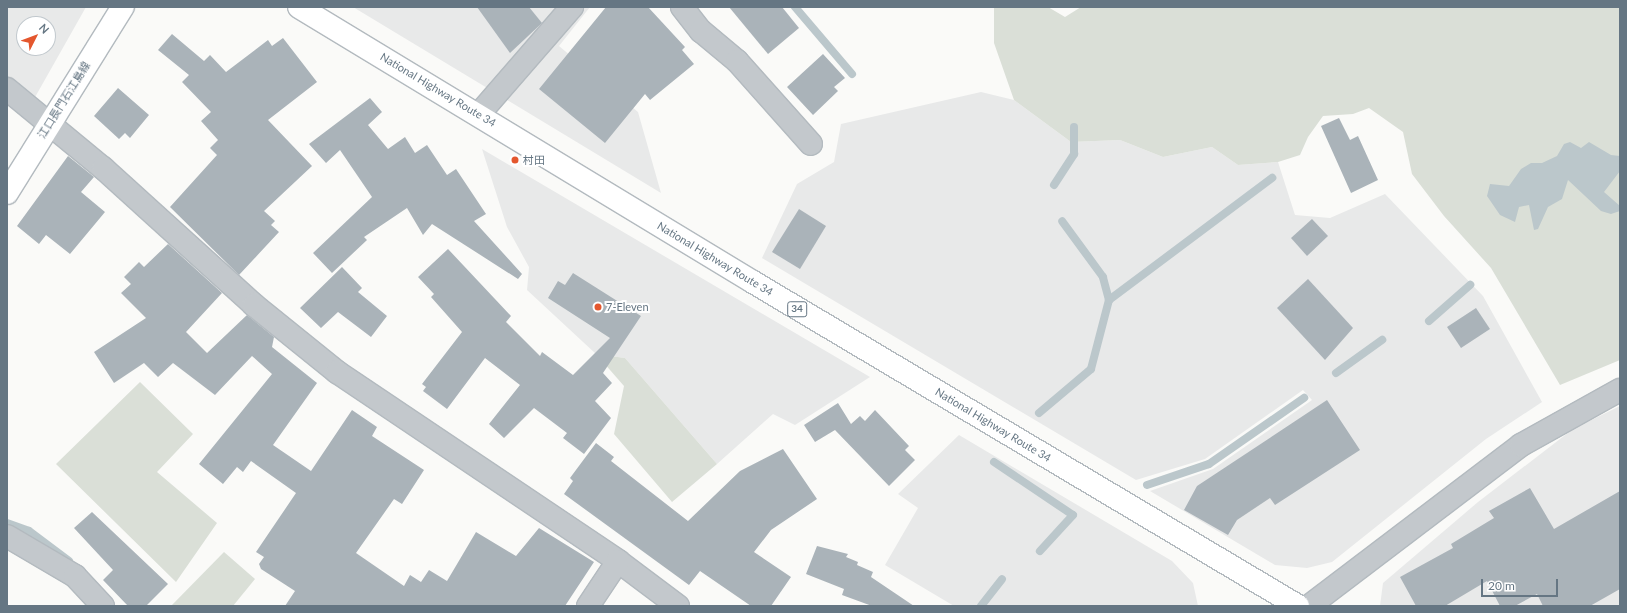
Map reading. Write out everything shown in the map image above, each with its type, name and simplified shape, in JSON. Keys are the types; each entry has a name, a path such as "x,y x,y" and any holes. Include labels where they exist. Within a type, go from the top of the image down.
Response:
{"main road":[{"name":"江口長門石江島線","path":"7,193 123,7"},
{"name":"National Highway Route 34","path":"299,7 479,114 759,286 1298,606"}],"street":[{"path":"479,114 572,7"},
{"path":"682,7 701,31 737,62 812,144"},
{"path":"7,89 50,122 254,305 320,359 618,561 678,606"},
{"path":"1309,606 1521,444 1620,390"},
{"path":"7,536 75,576 104,606"},
{"path":"588,606 618,561"}],"shaded area":[{"path":"7,7 86,7 34,99 7,78"},
{"path":"353,7 590,7 559,46 638,112 661,193"},
{"path":"994,7 1048,7 1065,17 1081,7 1620,7 1620,360 1560,385 1491,268 1444,216 1412,174 1403,132 1369,108 1353,114 1323,116 1308,137 1300,155 1278,162 1238,165 1212,147 1163,157 1120,140 1071,142 1014,100 994,43"},
{"path":"981,92 1014,100 1071,142 1120,140 1163,157 1212,147 1238,165 1278,162 1295,215 1330,218 1385,194 1483,296 1542,402 1486,439 1332,562 1307,568 1275,565 1150,491 1213,469 1312,400 1303,390 1205,459 1136,480 762,258 797,184 834,162 841,124"},
{"path":"1570,142 1581,148 1589,142 1611,155 1620,156 1620,171 1604,192 1620,206 1620,211 1611,214 1601,211 1568,180 1562,199 1548,207 1538,229 1534,230 1529,205 1519,207 1515,222 1500,215 1487,196 1490,184 1509,186 1521,169 1531,163 1542,163 1557,156 1564,144"},
{"path":"482,149 870,377 795,425 773,414 717,464 625,358 596,354 527,290 529,267 507,227"},
{"path":"596,354 625,358 717,464 672,502 614,434 624,386"},
{"path":"140,382 193,434 157,472 217,523 176,582 56,464"},
{"path":"1620,406 1620,606 1380,606 1383,583 1478,502 1573,429"},
{"path":"959,435 1172,561 1193,583 1198,606 954,606 885,565 918,508 898,494"},
{"path":"224,552 255,579 233,606 171,606"}],"building":[{"path":"477,7 529,7 542,23 510,53"},
{"path":"606,7 648,7 685,47 682,50 694,64 650,100 645,94 605,143 539,89"},
{"path":"729,7 782,7 799,28 768,54"},
{"path":"172,34 204,61 210,55 226,72 268,40 272,46 283,38 317,82 268,120 312,166 264,211 275,221 271,225 279,232 239,275 170,207 217,155 210,148 218,140 201,121 211,112 182,82 189,75 158,50"},
{"path":"823,54 845,78 834,87 838,91 813,115 787,87"},
{"path":"118,88 149,115 130,138 125,133 119,139 94,116"},
{"path":"370,98 382,112 368,125 388,149 405,137 415,153 427,145 447,175 456,169 486,214 474,221 522,274 518,279 432,224 423,235 407,208 364,237 367,240 332,273 313,253 372,197 340,150 326,163 309,144"},
{"path":"1339,118 1350,140 1358,136 1378,180 1351,193 1321,126"},
{"path":"68,156 94,177 81,192 105,212 70,254 46,235 39,244 17,226"},
{"path":"799,209 826,226 800,269 772,252"},
{"path":"1312,219 1328,236 1307,256 1291,238"},
{"path":"168,244 222,293 186,332 207,353 247,315 274,337 272,347 317,383 273,445 311,471 352,410 377,427 372,436 424,470 402,504 394,499 356,553 404,586 410,575 421,582 429,570 447,581 476,532 516,556 539,528 594,562 565,606 285,606 295,591 261,569 259,564 264,557 256,552 296,493 251,461 243,472 237,467 223,484 199,464 272,374 252,356 215,395 173,363 158,377 144,363 114,383 94,352 146,318 121,293 131,284 124,277 139,262 144,267"},
{"path":"448,249 511,316 506,322 540,356 542,352 573,375 610,338 548,298 558,281 565,285 573,273 641,316 603,373 612,383 595,401 611,418 584,454 563,438 567,433 534,408 504,438 489,424 520,385 485,358 447,409 423,391 426,387 422,384 462,332 431,297 434,294 418,277"},
{"path":"342,267 362,288 358,292 387,316 371,337 338,312 321,328 300,308"},
{"path":"1308,279 1353,328 1325,360 1277,308"},
{"path":"1476,308 1490,329 1461,348 1447,327"},
{"path":"1327,400 1360,450 1275,505 1270,498 1237,520 1228,535 1184,510 1197,486"},
{"path":"838,403 851,424 860,416 865,421 875,410 909,446 905,450 915,460 889,486 835,430 815,442 804,425"},
{"path":"596,443 614,457 611,461 688,521 740,471 783,449 817,499 771,530 754,552 791,577 771,606 751,606 700,571 689,585 564,494 573,481 570,478"},
{"path":"1530,488 1554,529 1620,491 1620,589 1590,606 1543,606 1537,594 1515,606 1500,606 1487,581 1445,606 1416,606 1400,577 1453,548 1451,544 1494,518 1489,511"},
{"path":"92,512 168,584 146,606 128,606 103,580 113,570 74,528"},
{"path":"817,546 848,554 846,557 858,562 857,565 873,572 871,577 914,606 872,606 842,595 844,589 806,574"}],"waterway":[{"path":"795,7 852,74"},
{"path":"1054,185 1074,154 1074,127"},
{"path":"1109,300 1272,178"},
{"path":"1039,413 1091,369 1109,300 1103,277 1062,221"},
{"path":"1429,321 1470,285"},
{"path":"1336,373 1382,340"},
{"path":"1147,485 1209,464 1304,398"},
{"path":"994,462 1073,515 1040,551"},
{"path":"7,523 29,531 69,561"},
{"path":"981,606 1002,579"}],"place":[{"name":"村田","path":"515,160"},
{"name":"7-Eleven","path":"598,307"}]}
